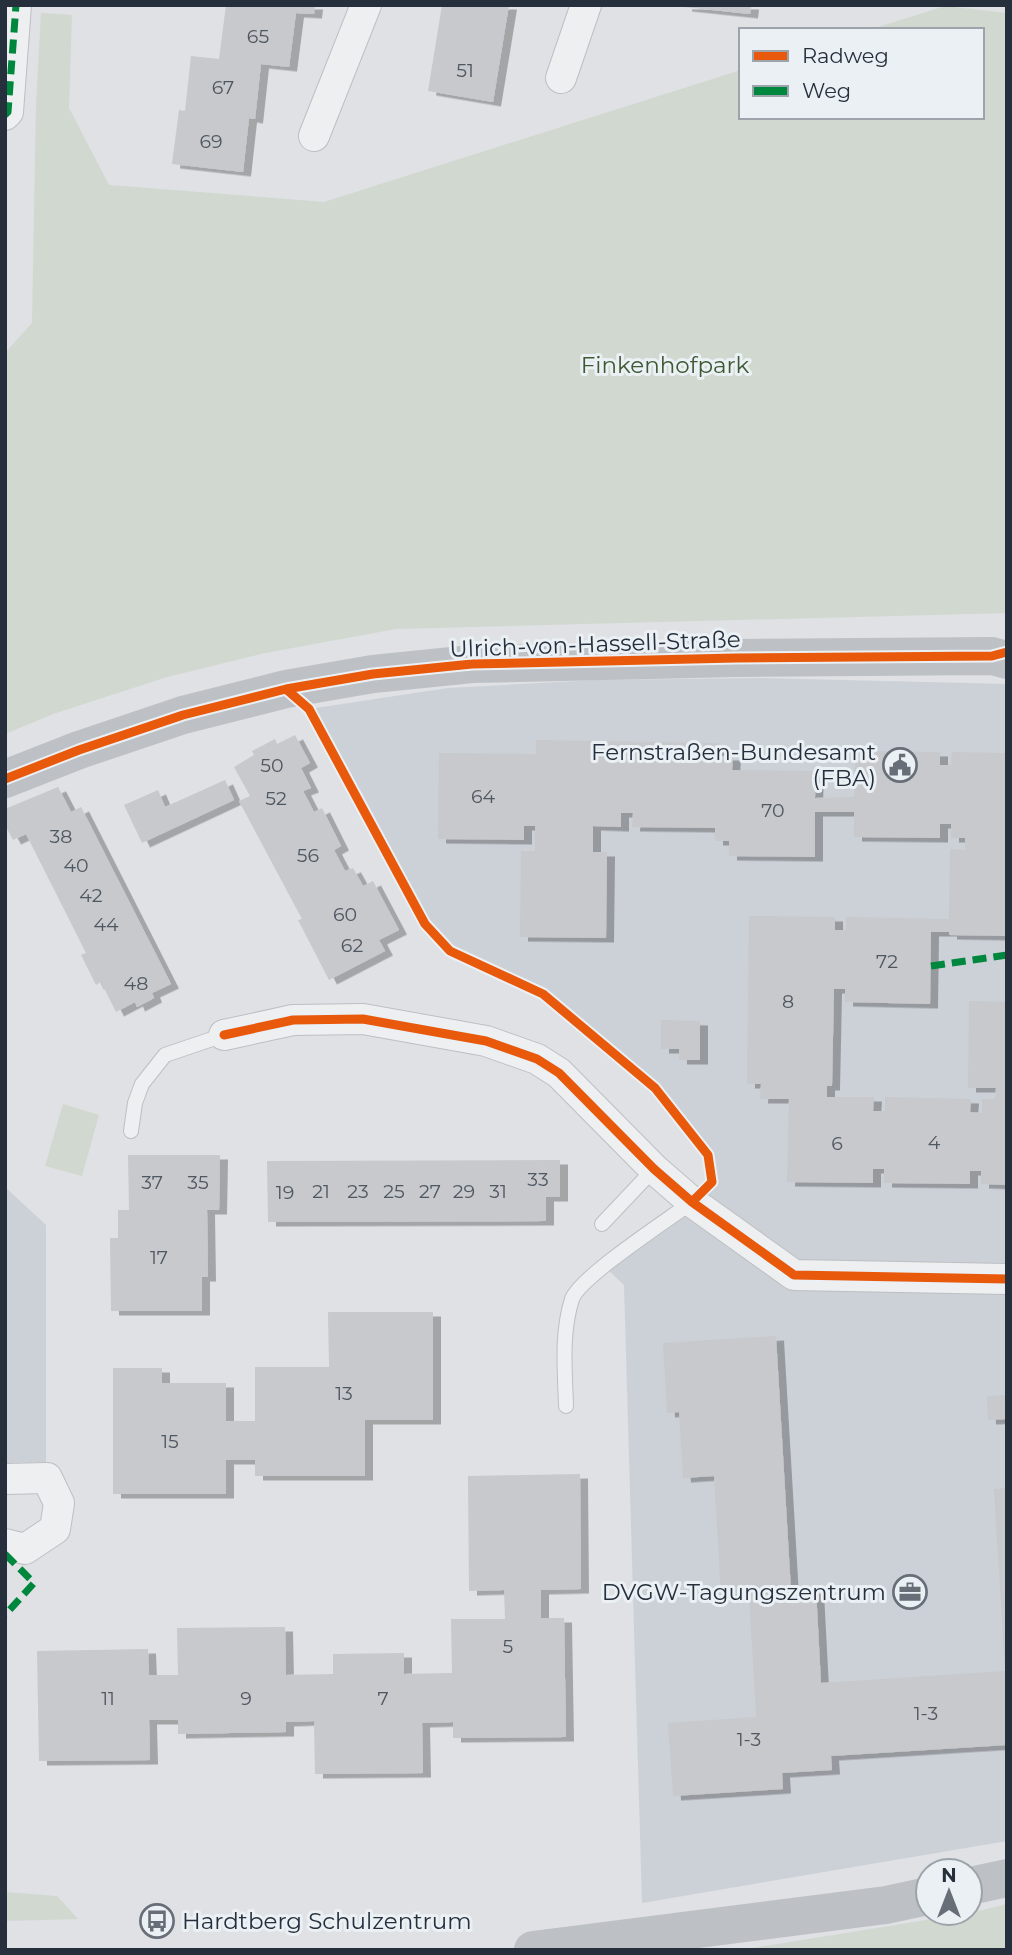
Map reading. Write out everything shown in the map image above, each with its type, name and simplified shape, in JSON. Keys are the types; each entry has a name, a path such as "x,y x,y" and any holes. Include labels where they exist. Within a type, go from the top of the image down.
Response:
{"street":[{"path":"5,115 8,112 16,5"},
{"path":"314,136 366,5"},
{"path":"561,78 586,5"},
{"name":"Ulrich-von-Hassell-Straße","path":"5,779 79,750 183,715 286,689 373,674 472,664 1002,656"},
{"path":"224,1035 293,1020 363,1019 486,1041 537,1059 559,1073 654,1169 692,1202 794,1275 1007,1279"},
{"path":"5,1479 47,1478 59,1503 55,1529 25,1549 5,1544"},
{"path":"984,1883 1007,1878"},
{"path":"533,1950 886,1905 914,1899"}],"lane":[{"path":"131,1131 135,1103 142,1084 165,1055 224,1035"},
{"path":"602,1224 654,1169"},
{"path":"566,1406 565,1338 573,1296 604,1266 692,1202"}],"shaded area":[{"path":"762,678 1007,684 1007,1841 642,1903 624,1285 604,1266 692,1202 712,1183 709,1158 655,1087 543,995 450,951 425,924 309,709 448,688 596,680"},
{"path":"5,1187 46,1225 46,1462 5,1463"}],"green space":[{"name":"Finkenhofpark","path":"945,6 1007,13 1007,613 396,629 265,653 167,677 53,714 5,734 5,353 32,323 36,105 41,13 72,15 69,108 109,185 324,202 739,71 739,119 984,119 984,28 875,28"},
{"path":"63,1104 99,1115 82,1176 45,1166"},
{"path":"5,1892 57,1896 78,1919 5,1921"},
{"path":"1007,1904 1007,1950 740,1950 914,1922 914,1927 984,1927 984,1910"}],"building":[{"path":"226,5 315,5 314,14 296,13 289,67 261,64 255,119 249,118 243,172 172,164 179,110 185,111 191,56 219,59"},
{"path":"442,5 509,5 493,102 428,91"},
{"path":"684,5 751,5 750,14"},
{"path":"295,735 310,763 301,768 311,788 303,791 314,812 322,808 341,846 334,850 345,871 353,868 363,886 373,881 399,930 379,940 385,951 329,980 298,920 302,919 239,801 250,796 234,767 254,755 252,751 275,739 277,744"},
{"path":"536,740 719,743 719,756 733,756 732,770 816,771 815,798 854,797 855,751 940,752 940,765 951,765 952,752 1007,753 1007,936 931,932 930,1004 845,1002 845,989 834,989 832,1086 827,1086 827,1097 874,1097 873,1111 885,1111 885,1097 971,1099 970,1112 982,1113 982,1099 995,1099 996,1088 968,1088 969,1001 1007,1002 1007,1185 981,1184 981,1171 970,1171 970,1184 884,1183 884,1169 873,1169 873,1183 787,1182 789,1099 760,1099 761,1084 747,1084 749,916 835,917 835,930 846,930 846,917 949,919 950,849 965,850 965,838 951,838 951,824 940,824 940,838 854,837 854,812 815,812 815,857 729,856 729,841 715,841 715,828 632,827 633,813 621,813 621,827 593,826 593,852 607,852 606,938 520,937 521,851 535,851 535,826 524,826 524,840 438,839 439,753 536,754"},
{"path":"225,780 234,800 142,843 124,805 158,790 165,807"},
{"path":"58,787 71,812 81,807 171,984 152,993 154,998 137,1007 135,1002 116,1012 101,982 96,985 81,955 86,953 26,834 13,840 5,825 5,809"},
{"path":"661,1020 700,1021 700,1060 679,1060 679,1049 661,1049"},
{"path":"128,1155 220,1155 219,1210 207,1210 208,1277 202,1277 202,1311 111,1311 110,1238 118,1238 118,1210 129,1210"},
{"path":"560,1160 560,1197 546,1197 546,1221 268,1222 267,1161"},
{"path":"328,1312 433,1312 433,1420 365,1420 365,1476 255,1476 255,1460 226,1460 226,1494 113,1494 113,1368 162,1368 162,1383 226,1383 226,1421 255,1421 255,1367 329,1367"},
{"path":"776,1336 791,1591 816,1589 821,1683 1005,1671 994,1489 1007,1488 1007,1745 831,1756 832,1770 782,1773 783,1789 673,1796 668,1723 756,1717 749,1594 721,1595 714,1476 683,1478 679,1412 667,1413 663,1343"},
{"path":"1007,1395 1007,1419 988,1420 987,1396"},
{"path":"580,1474 581,1589 541,1590 541,1618 564,1618 566,1737 453,1738 453,1722 422,1723 423,1773 315,1774 314,1721 286,1722 286,1732 178,1734 178,1720 149,1720 150,1760 39,1761 37,1651 148,1649 149,1675 178,1675 177,1628 285,1627 286,1675 333,1674 333,1654 404,1653 404,1674 452,1673 451,1619 505,1619 504,1590 469,1591 468,1476"}],"marked path":[{"path":"5,115 8,112 16,5"},
{"path":"931,966 1007,955"},
{"path":"5,1554 34,1583 5,1615"}],"cycle path":[{"path":"5,779 79,750 183,715 286,689 373,674 472,664 992,656 1007,652"},
{"path":"286,689 309,709 425,924 450,951 543,994 655,1088 708,1155 712,1182 692,1202"},
{"path":"224,1035 293,1020 363,1019 486,1041 537,1059 559,1073 654,1169 692,1202 794,1275 1007,1279"}],"place":[{"name":"Fernstraßen-Bundesamt (FBA)","path":"900,765"},
{"name":"DVGW-Tagungszentrum","path":"910,1592"},
{"name":"Hardtberg Schulzentrum","path":"157,1921"}]}
